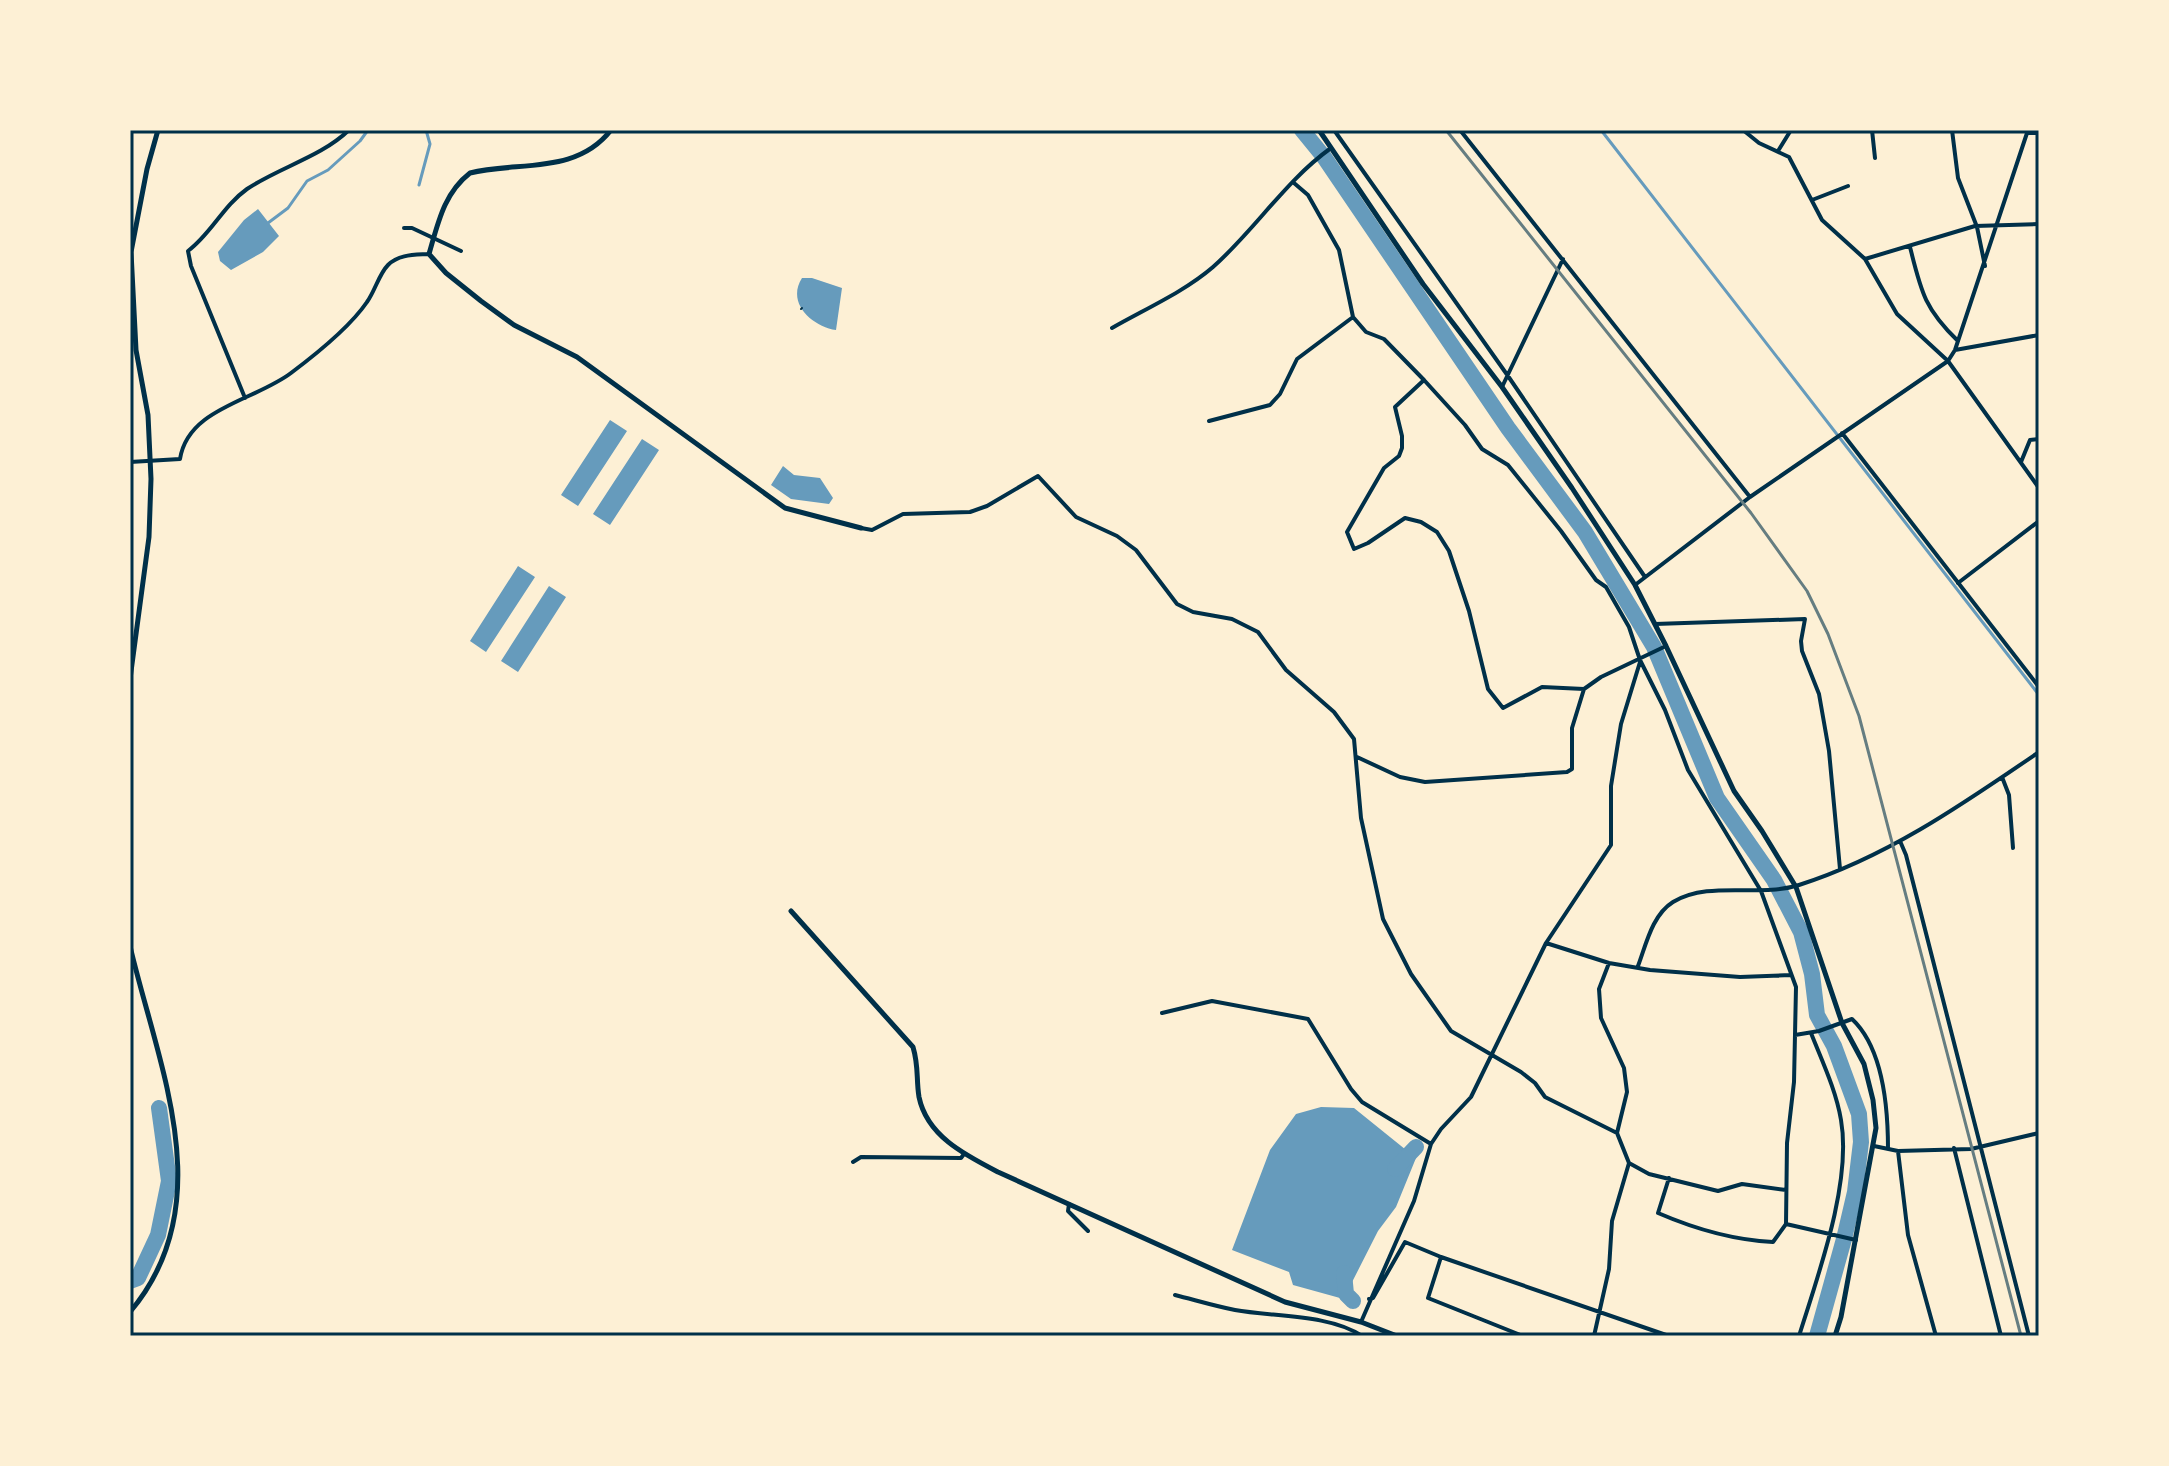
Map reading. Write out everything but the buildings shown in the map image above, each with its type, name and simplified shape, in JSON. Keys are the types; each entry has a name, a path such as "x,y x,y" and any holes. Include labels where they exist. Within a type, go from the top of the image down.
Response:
{"main road":[{"path":"130,679 149,537 151,479 148,415 136,350 131,252 158,130"},
{"path":"611,130 602,142 572,160 470,173 459,181 449,195 429,254 446,273 514,325 577,357 785,508 861,528"},
{"path":"1319,130 1328,150 1423,284 1502,387 1635,585 1734,791 1796,887 1842,1023 1864,1064 1876,1128 1835,1336"},
{"path":"791,911 913,1047 919,1067 919,1094 925,1118 964,1154 1285,1302 1361,1322 1397,1336"},
{"path":"130,946 172,1107 178,1143 179,1193 173,1227 159,1267 130,1312"}],"street":[{"path":"245,398 188,251 199,243 228,205 247,189 334,143 349,130"},
{"path":"1334,130 1645,577"},
{"path":"1460,130 1750,497"},
{"path":"1743,130 1759,143 1789,157 1822,220 1865,259 1897,314 1948,361 2039,488"},
{"path":"1778,151 1791,130"},
{"path":"1872,130 1875,158"},
{"path":"1952,130 1958,178 1977,227 1985,266"},
{"path":"1635,585 1750,497 1948,361 1955,350 1985,266 2028,132 2039,133"},
{"path":"1112,328 1210,270 1241,241 1312,161 1328,150"},
{"path":"1294,183 1308,195 1339,250 1353,317 1366,332 1384,339 1465,425 1482,449 1508,465 1596,580 1606,587 1629,627 1640,660 1665,710 1688,770 1761,891 1796,987 1786,1224 1773,1242 1746,1241 1689,1226 1658,1213 1669,1178"},
{"path":"1812,200 1848,186"},
{"path":"1865,259 1977,227 2039,224"},
{"path":"404,228 412,228 461,251"},
{"path":"1910,247 1922,295 1945,329 1958,341"},
{"path":"130,462 180,459 188,434 202,420 290,374 351,320 367,302 387,265 399,258 429,254"},
{"path":"1502,387 1563,259"},
{"path":"1209,421 1270,405 1280,394 1297,359 1353,317"},
{"path":"1955,350 2039,335"},
{"path":"1424,380 1395,407 1402,448 1399,456 1384,468 1352,520 1347,532 1354,549 1405,518 1421,522 1437,532 1449,551 1469,611 1488,689 1503,708 1542,687 1584,689"},
{"path":"1842,433 2039,687"},
{"path":"2021,462 2030,440 2039,439"},
{"path":"861,528 872,530 903,514 914,512 970,512 987,506 1038,476 1076,517 1117,536 1136,550 1177,604 1193,612 1232,619 1258,632 1286,670 1334,712 1354,739 1361,818 1383,919 1411,974 1451,1031 1521,1072 1535,1083 1545,1097 1617,1133"},
{"path":"1958,583 2039,521"},
{"path":"1655,624 1805,619 1802,651 1822,708 1840,869"},
{"path":"1357,757 1400,777 1425,782 1567,772 1572,769 1572,728 1584,689 1601,677 1664,647"},
{"path":"1361,1322 1414,1201 1431,1144 1471,1097 1546,943 1611,845 1614,771 1621,724 1640,660"},
{"path":"1638,966 1657,919 1672,903 1714,891 1796,887 1840,869 1953,812 2039,752"},
{"path":"2002,777 2009,795 2013,848"},
{"path":"1900,841 1943,991 2029,1336"},
{"path":"1546,943 1609,963 1650,970 1703,976 1792,975"},
{"path":"1594,1336 1609,1269 1612,1221 1629,1163 1617,1133 1627,1092 1624,1068 1601,1018 1599,989 1609,963"},
{"path":"1162,1013 1212,1001 1308,1019 1362,1102 1431,1144"},
{"path":"1795,1035 1819,1031 1852,1019 1871,1046 1879,1069 1888,1121 1888,1149"},
{"path":"1799,1336 1830,1233 1842,1150 1842,1123 1836,1099 1811,1033"},
{"path":"1874,1146 1898,1151 1980,1148 2039,1133"},
{"path":"1954,1148 2001,1336"},
{"path":"1898,1151 1908,1235 1936,1336"},
{"path":"853,1162 861,1157 961,1158 964,1154"},
{"path":"1629,1163 1649,1174 1718,1191 1742,1184 1786,1190"},
{"path":"1069,1204 1070,1215 1088,1231"},
{"path":"1786,1224 1856,1240"},
{"path":"1369,1299 1373,1298 1405,1242 1669,1336"},
{"path":"1441,1257 1428,1298 1523,1336"},
{"path":"1175,1295 1233,1310 1313,1320 1362,1336"}],"water":[{"path":"258,209 279,236 263,252 231,270 220,261 218,252 244,220"},
{"path":"802,278 812,278 842,288 836,330 818,324 804,312 797,296"},
{"path":"610,420 627,431 578,506 561,495"},
{"path":"642,439 659,450 610,525 593,514"},
{"path":"783,466 794,475 820,478 833,498 829,504 791,499 771,485"},
{"path":"518,566 535,577 486,652 470,641"},
{"path":"549,586 566,597 518,672 501,661"},
{"path":"1321,1107 1354,1108 1416,1158 1396,1207 1378,1231 1346,1294 1340,1298 1293,1285 1289,1272 1232,1250 1270,1150 1296,1114"}],"waterway":[{"path":"268,223 288,208 307,181 328,170 368,130"},
{"path":"419,185 430,144 426,130"},
{"path":"1302,130 1324,157 1508,428 1585,532 1654,647 1717,798 1774,880 1801,932 1812,974 1817,1015 1834,1046 1859,1114 1861,1142 1855,1192 1817,1336"},
{"path":"1601,130 2039,695"},
{"path":"130,1281 138,1278 158,1235 169,1181 159,1108"},
{"path":"1395,1169 1416,1147"},
{"path":"1344,1273 1346,1294 1353,1301"}],"railway":[{"path":"1446,130 1751,513 1807,591 1828,634 1859,716 2021,1336"}]}
